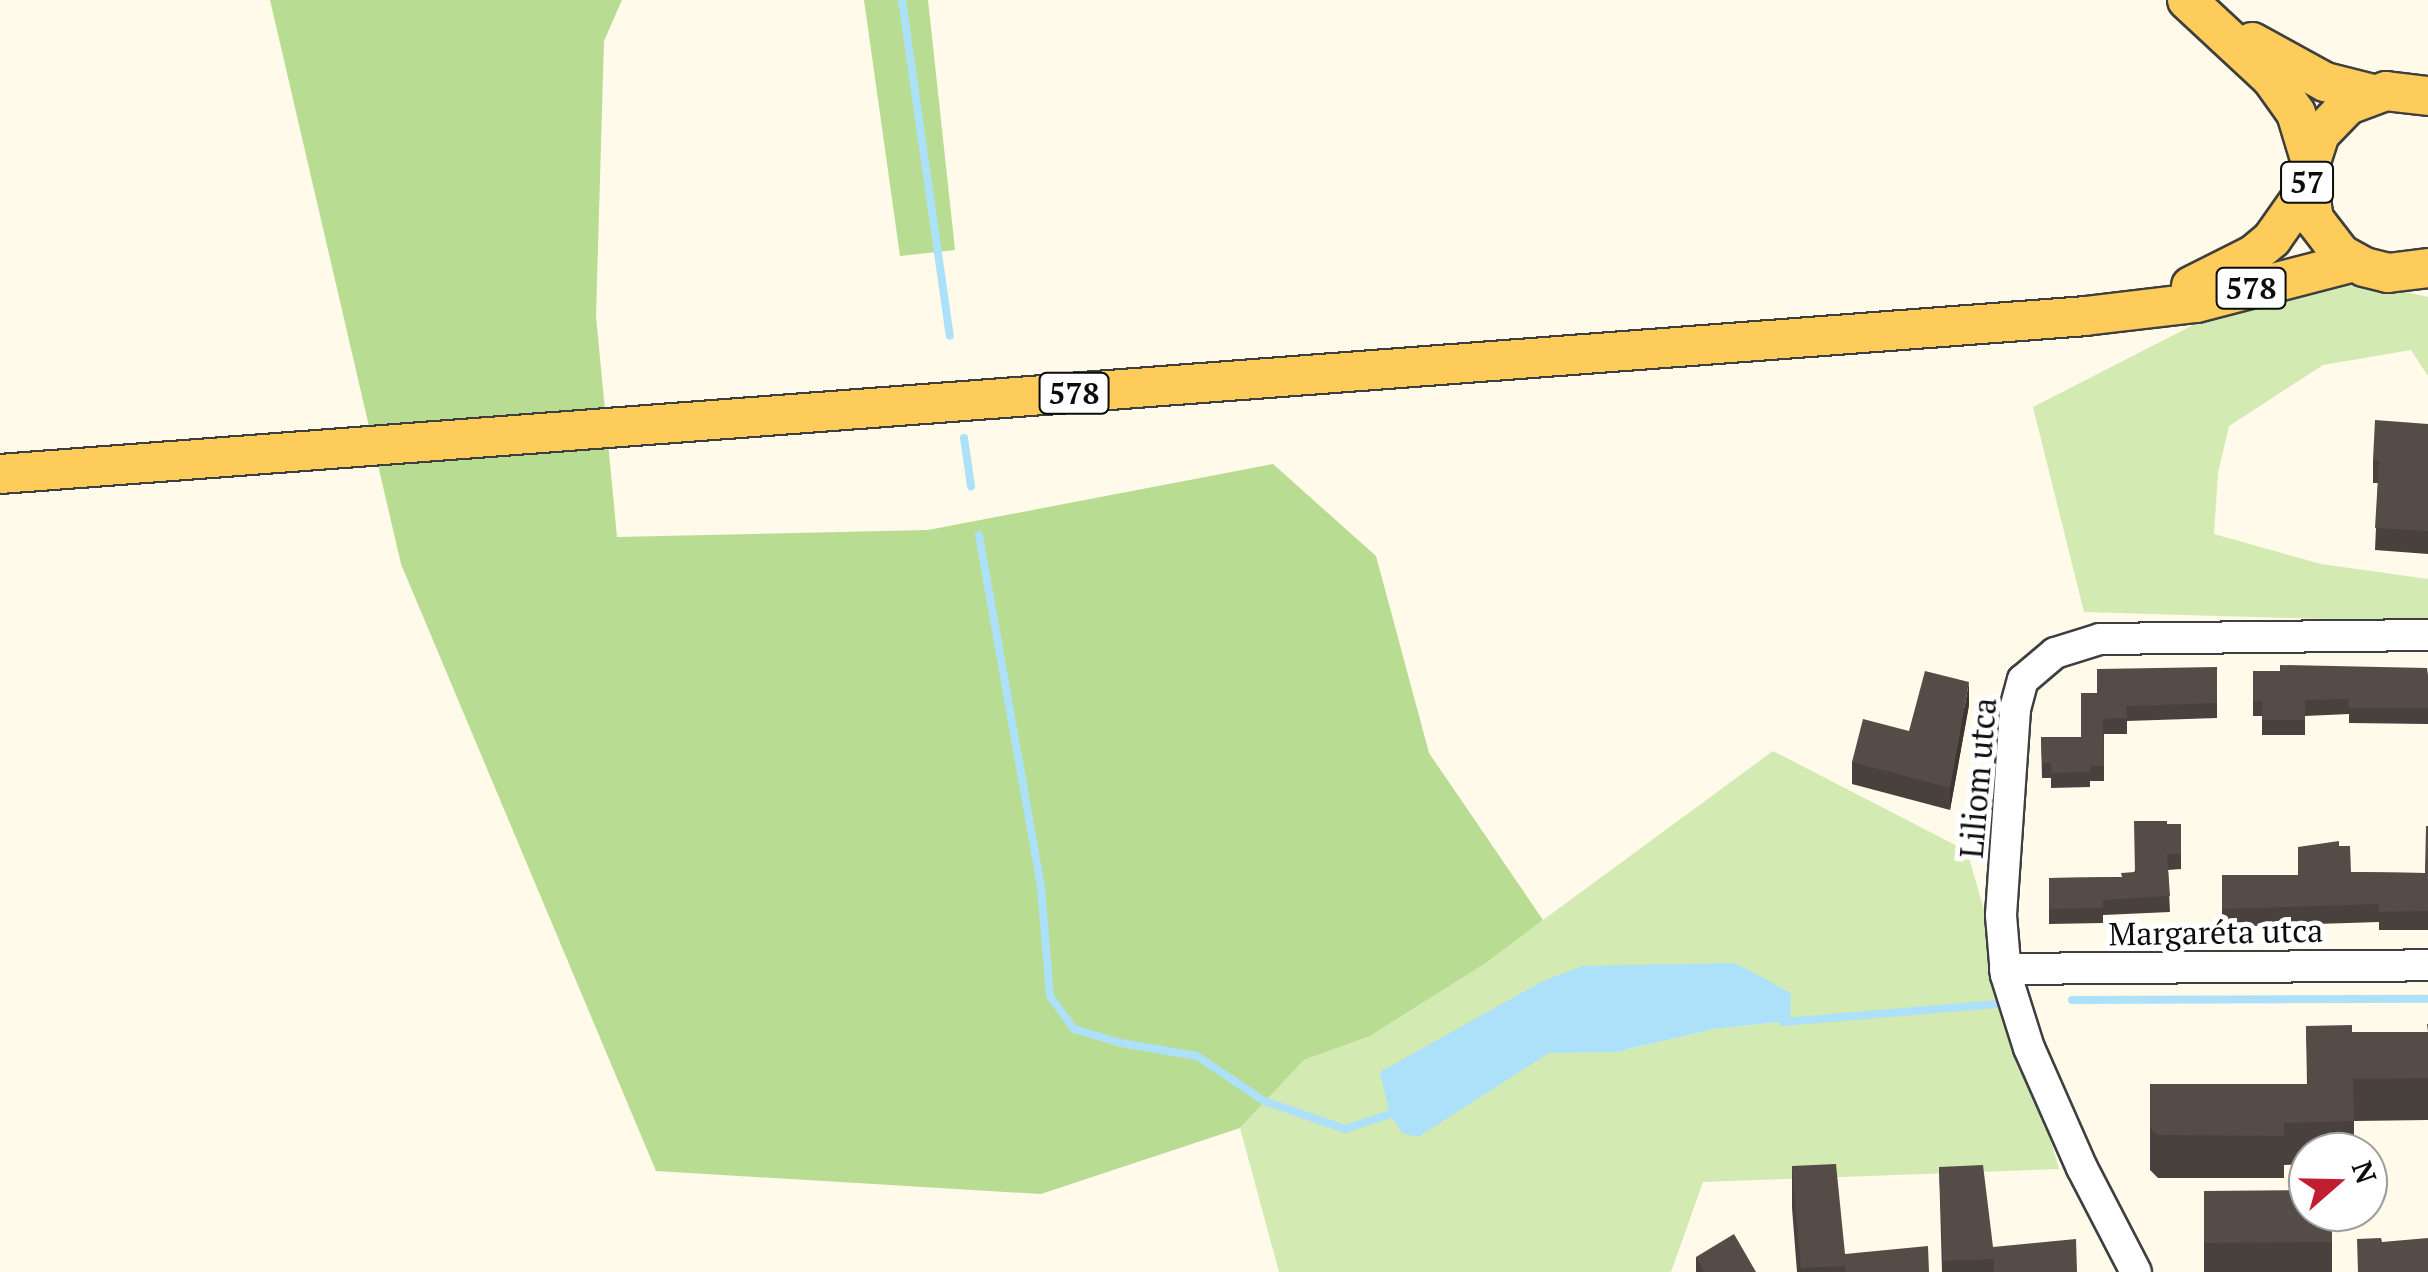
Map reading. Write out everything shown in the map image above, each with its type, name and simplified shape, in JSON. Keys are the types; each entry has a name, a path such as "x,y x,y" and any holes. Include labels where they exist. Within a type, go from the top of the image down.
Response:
{"main road":[{"name":"57","path":"2198,8 2325,82 2373,94 2400,91 2428,96"},
{"name":"57","path":"2198,8 2279,88 2296,113 2321,232 2354,262"},
{"name":"57","path":"2308,174 2320,134 2338,114 2373,94"},
{"name":"578","path":"2148,306 2253,255 2286,222 2308,174"},
{"name":"578","path":"0,474 1982,326 2196,303 2354,262"},
{"path":"2354,262 2376,271 2422,273"}],"street":[{"name":"Liliom utca","path":"2136,1272 2082,1168 2029,1048 2006,969 2001,915 2014,709 2024,680 2035,667 2067,647 2100,639 2428,635"},
{"name":"Margaréta utca","path":"2006,969 2428,965"}],"green space":[{"path":"270,0 622,0 604,41 596,316 617,537 928,530 1273,464 1376,556 1429,753 1543,920 1487,962 1370,1036 1304,1060 1240,1128 1041,1194 656,1171 401,564"},
{"path":"864,0 928,0 955,250 900,256"},
{"path":"2353,280 2428,297 2428,376 2411,350 2323,365 2229,426 2218,473 2214,534 2321,564 2428,579 2428,622 2084,612 2033,407 2201,321"},
{"path":"1773,751 1967,851 2059,1169 1703,1182 1671,1272 1279,1272 1240,1128 1304,1060 1370,1036 1486,962","holes":["1790,993 1789,1021 1714,1029 1616,1052 1549,1052 1487,1089 1380,1072"]}],"water":[{"path":"1735,963 1791,993 1790,1021 1714,1029 1616,1052 1549,1053 1418,1137 1402,1133 1390,1114 1380,1072 1543,981 1583,966"}],"building":[{"path":"2375,420 2428,424 2428,531 2375,528 2379,461 2373,460"},
{"path":"2280,665 2427,668 2428,708 2349,708 2349,699 2305,700 2305,720 2262,720 2262,701 2253,701 2253,671 2280,671"},
{"path":"2217,667 2217,703 2126,706 2127,718 2103,719 2104,766 2090,766 2090,772 2051,773 2051,763 2042,763 2041,737 2081,737 2081,693 2097,693 2097,669"},
{"path":"1925,671 1969,682 1950,788 1852,762 1863,719 1909,731"},
{"path":"2134,821 2181,824 2181,854 2167,854 2170,896 2103,900 2103,908 2049,909 2049,878 2122,877 2121,873 2135,872"},
{"path":"2426,826 2428,911 2379,912 2379,904 2222,909 2222,875 2298,875 2298,847 2339,841 2339,846 2350,846 2351,872 2425,873"},
{"path":"2352,1025 2352,1032 2428,1032 2428,1078 2353,1079 2354,1121 2284,1123 2284,1136 2158,1135 2150,1128 2150,1084 2308,1084 2306,1026"},
{"path":"1836,1164 1845,1254 1928,1246 1929,1272 1846,1272 1845,1266 1801,1268 1792,1166"},
{"path":"1983,1165 1993,1247 2076,1239 2077,1272 1994,1272 1994,1259 1943,1261 1939,1167"},
{"path":"2288,1190 2288,1232 2332,1232 2332,1242 2204,1243 2204,1191"},
{"path":"1734,1234 1756,1272 1704,1272 1696,1257"},
{"path":"2381,1238 2382,1242 2428,1238 2428,1272 2358,1272 2357,1239"}],"waterway":[{"path":"902,0 950,336"},
{"path":"964,438 971,486"},
{"path":"979,535 1041,887 1050,996 1074,1029 1121,1043 1197,1056 1264,1101 1345,1129 1399,1111"},
{"path":"2072,1000 2428,999"},
{"path":"1783,1022 1997,1004"}]}
